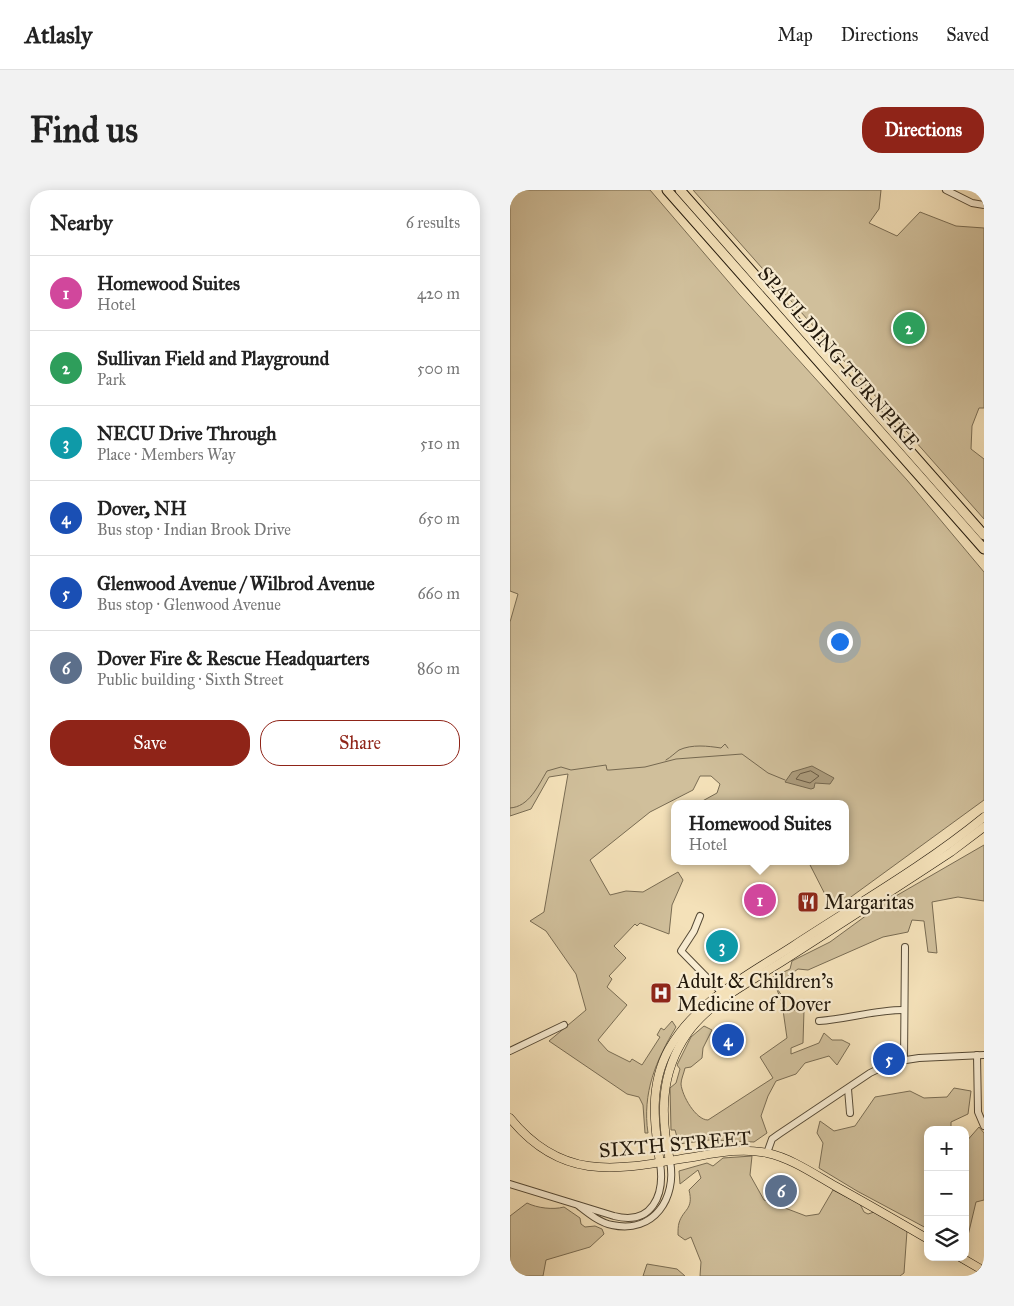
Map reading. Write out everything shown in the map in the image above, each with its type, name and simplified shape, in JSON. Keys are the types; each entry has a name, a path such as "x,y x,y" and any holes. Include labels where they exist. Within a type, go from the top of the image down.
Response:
{"highway":[{"name":"SPAULDING TURNPIKE","path":"667,190 984,549"},
{"name":"SPAULDING TURNPIKE","path":"680,190 984,535"}],"main road":[{"path":"660,1163 654,1102 662,1063 669,1049 688,1022 724,995 912,870 984,817"},
{"path":"670,1161 662,1109 665,1086 672,1063 691,1028 724,995 951,852 984,827"},
{"name":"SIXTH STREET","path":"510,1118 538,1146 559,1157 583,1166 618,1169 736,1150 767,1153 798,1165 924,1237"},
{"path":"967,1261 984,1271"}],"street":[{"path":"946,190 972,203 984,205"},
{"path":"700,916 694,931 681,951 724,995"},
{"path":"904,1060 903,1010 906,947"},
{"path":"819,1021 857,1017 881,1011 903,1010"},
{"path":"510,1051 564,1025"},
{"path":"767,1153 772,1139 779,1134 882,1067 904,1060 981,1055 978,1112 984,1126"},
{"path":"848,1089 850,1114"},
{"path":"578,1205 612,1225 622,1226 645,1221 662,1209 670,1194 672,1180 670,1161"},
{"path":"510,1184 622,1218 642,1214 651,1208 660,1194 662,1181 660,1163"}],"shaded area":[{"path":"510,190 650,190 739,294 907,480 984,572 984,800 833,910 810,865 849,865 849,800 704,800 717,793 720,784 711,776 700,776 693,790 650,812 590,860 610,895 626,891 643,892 678,872 683,880 672,905 669,934 640,923 637,926 635,924 614,946 626,958 609,976 612,979 607,987 627,1005 598,1040 608,1051 630,1062 632,1059 642,1065 660,1037 657,1035 661,1028 664,1030 672,1021 676,1027 662,1052 652,1077 647,1104 648,1133 645,1133 643,1105 639,1097 627,1094 549,1041 586,1010 576,974 546,931 530,921 544,912 568,774 549,777 531,809 510,816 510,622 518,594 510,591"},
{"path":"693,190 881,190 879,209 869,223 897,236 920,212 956,226 984,228 984,408 979,408 972,426 971,449 984,459 984,519"},
{"path":"984,845 984,901 958,897 932,902 937,953 928,952 924,921 912,920 908,932 883,937 808,970 798,969 774,986 769,979 790,969 792,961 830,942 882,904"},
{"path":"776,987 786,1002 787,1013 791,1010 804,1010 803,1043 791,1048 791,1054 819,1043 824,1033 832,1040 842,1040 850,1044 837,1065 829,1056 805,1063 796,1074 776,1081 761,1116 767,1133 754,1142 709,1140 679,1144 675,1130 671,1130 670,1088 676,1083 680,1069 677,1065 691,1037 704,1026 712,1030 703,1048 702,1058 691,1067 685,1068 681,1080 684,1095 694,1112 703,1119 708,1120 773,1078 760,1057 787,1038 782,1003"},
{"path":"954,1088 971,1091 968,1114 951,1122 951,1126 924,1126 924,1227 819,1168 823,1143 817,1133 820,1121 834,1131 855,1126 875,1097 910,1091 924,1098 947,1097"},
{"path":"979,1127 984,1133 984,1200 976,1202 969,1231 969,1171 969,1138"},
{"path":"752,1156 750,1175 764,1200 806,1216 819,1214 833,1190 860,1204 864,1212 868,1214 874,1212 907,1231 904,1273 900,1276 700,1276 701,1262 691,1237 685,1240 678,1235 678,1232 681,1218 689,1206 689,1190 701,1178 698,1170 680,1184 679,1171 707,1163 713,1166 723,1158"},
{"path":"527,1203 545,1208 564,1207 580,1218 581,1224 585,1227 595,1226 602,1229 604,1234 590,1247 546,1260 543,1276 510,1276 510,1216"},
{"path":"647,1264 677,1269 685,1276 643,1276"}],"water":[{"path":"812,766 834,778 830,784 815,783 814,788 811,789 785,782 792,772"}],"waterway":[{"path":"666,760 679,750 689,747 721,748 725,744 728,748"},
{"path":"510,808 517,807 528,800 547,771 561,767 571,770 606,765 607,770 610,770 645,767 676,759 742,754 768,773 785,780"}],"place":[{"name":"Sullivan Field and Playground","path":"909,328"},
{"name":"Homewood Suites","path":"760,900"},
{"name":"Margaritas","path":"808,902"},
{"name":"NECU Drive Through","path":"722,946"},
{"name":"Adult & Children's Medicine of Dover","path":"661,993"},
{"name":"Dover, NH","path":"728,1040"},
{"name":"Glenwood Avenue / Wilbrod Avenue","path":"889,1059"},
{"name":"Dover Fire & Rescue Headquarters","path":"781,1191"}]}
